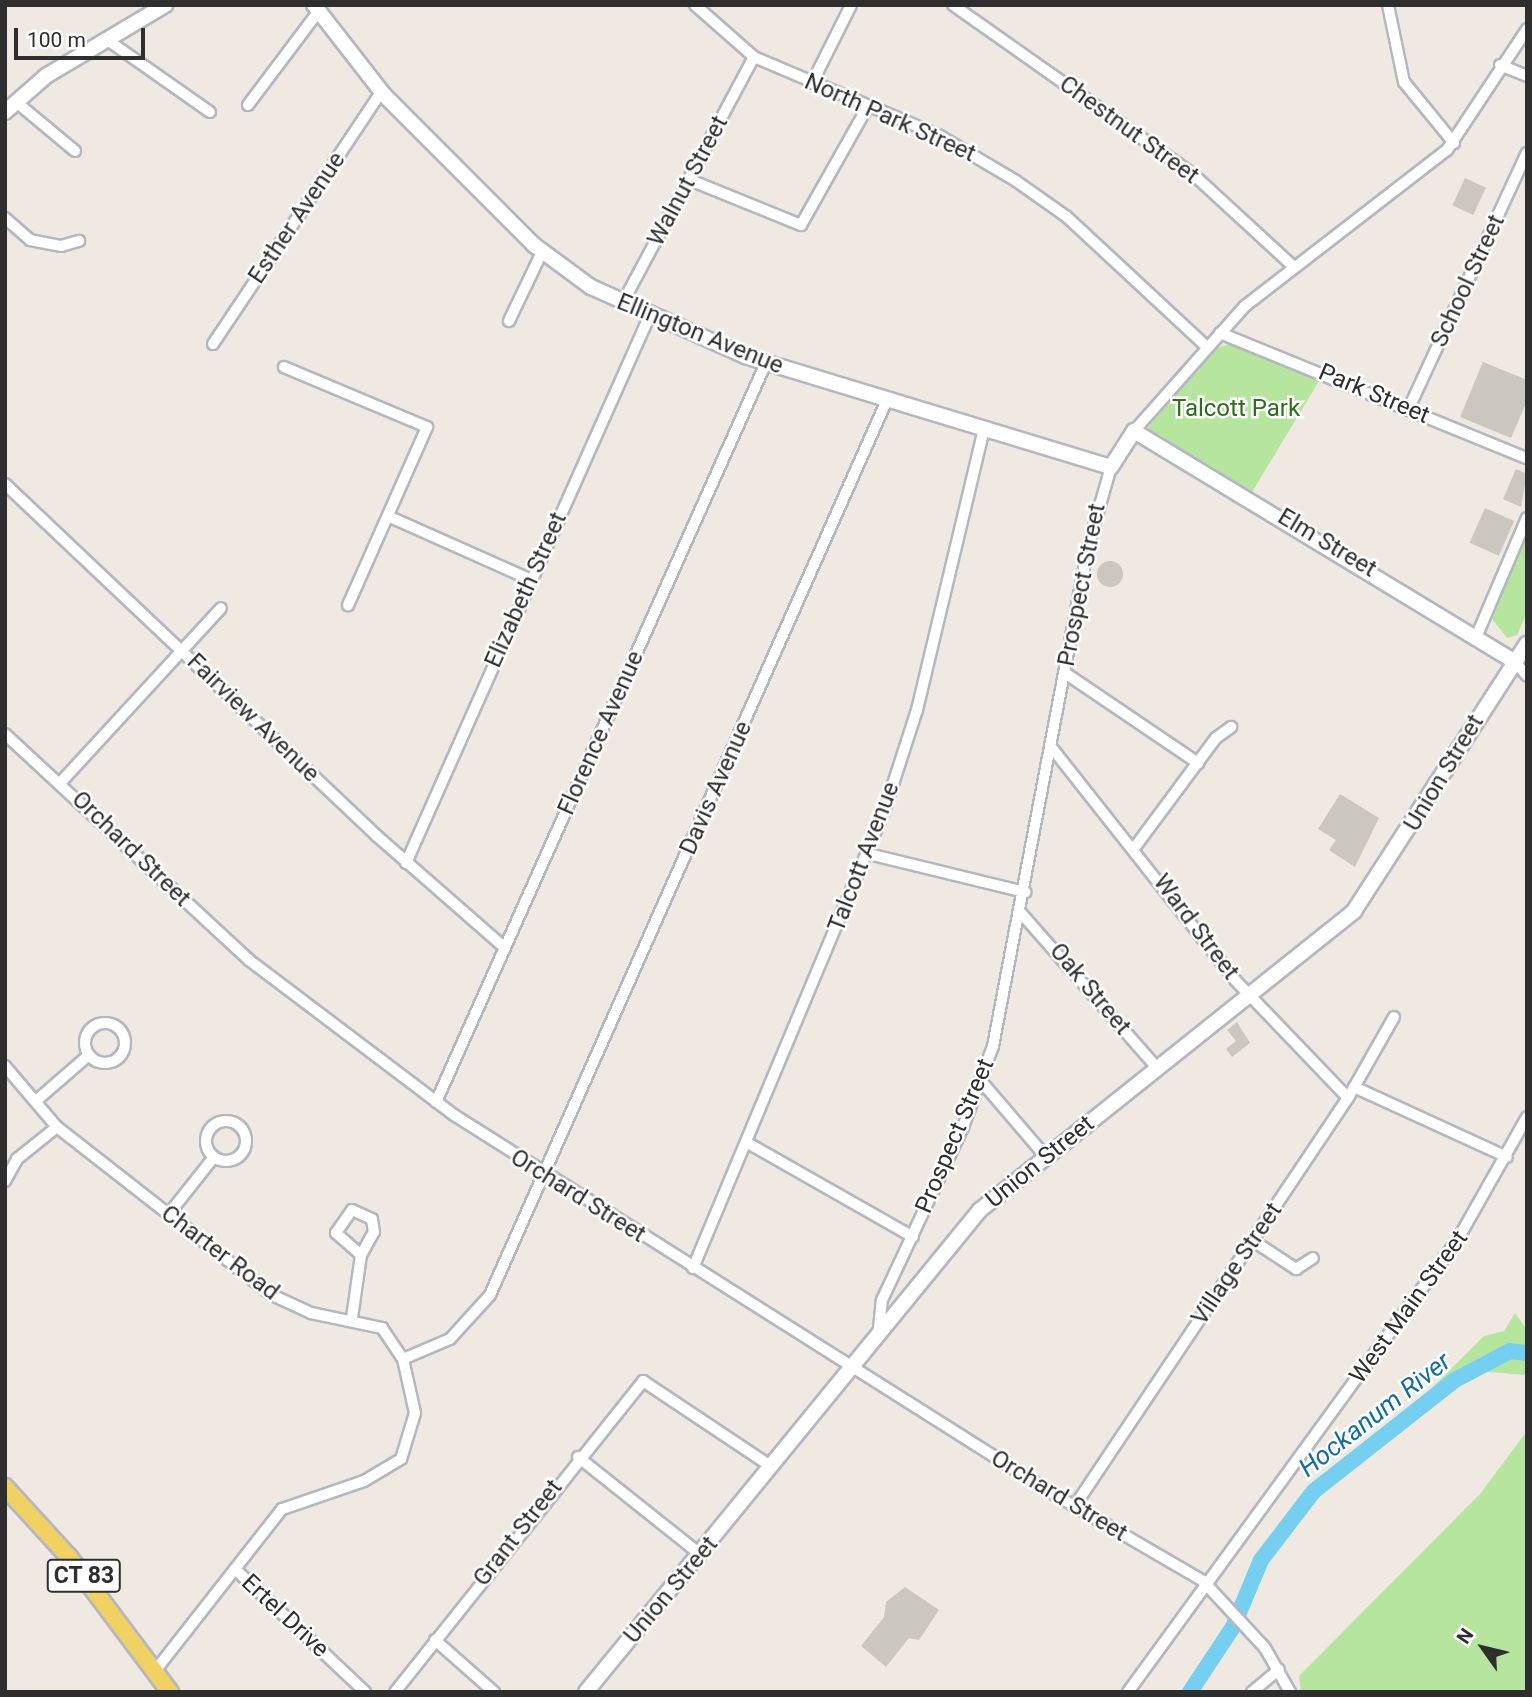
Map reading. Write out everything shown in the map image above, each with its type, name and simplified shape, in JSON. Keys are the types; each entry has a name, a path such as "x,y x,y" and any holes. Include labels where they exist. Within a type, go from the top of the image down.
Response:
{"main road":[{"name":"CT 83","path":"5,1487 69,1557 170,1692"}],"street":[{"path":"75,151 10,107 106,39 165,5"},
{"name":"North Park Street","path":"695,5 754,57 973,154 1046,202 1207,347"},
{"path":"813,83 852,5"},
{"name":"Chestnut Street","path":"953,5 1195,176 1294,267"},
{"path":"1388,5 1404,82 1454,143"},
{"path":"248,105 316,9"},
{"name":"Ellington Avenue","path":"316,9 381,92 542,252 622,304 766,363 1111,467"},
{"name":"Prospect Street","path":"879,1338 877,1316 981,1081 1021,913 1093,521 1111,467 1134,431 1220,333 1294,267 1388,200 1454,143 1500,65 1527,29"},
{"path":"106,39 210,112"},
{"name":"Walnut Street","path":"622,304 754,57"},
{"path":"1500,65 1527,76"},
{"name":"Esther Avenue","path":"213,344 381,92"},
{"path":"690,180 801,225 867,106"},
{"name":"School Street","path":"1409,408 1527,153"},
{"path":"5,218 30,240 61,246 79,241"},
{"path":"509,321 542,252"},
{"name":"Elizabeth Street","path":"406,863 529,579 649,317"},
{"name":"Park Street","path":"1220,333 1527,458"},
{"name":"Florence Avenue","path":"436,1102 766,363"},
{"path":"284,367 427,427 390,517 348,605"},
{"name":"Davis Avenue","path":"403,1359 450,1339 480,1310 544,1175 887,400"},
{"name":"Talcott Avenue","path":"693,1268 869,854 917,710 984,429"},
{"name":"Elm Street","path":"1134,431 1477,635 1515,662"},
{"name":"Fairview Avenue","path":"5,484 406,863 505,948"},
{"path":"390,517 529,579"},
{"path":"1477,635 1527,518"},
{"path":"61,782 221,608"},
{"path":"1527,644 1515,662 1527,676"},
{"name":"Union Street","path":"586,1692 879,1338 980,1210 1364,900 1515,662"},
{"path":"1065,673 1198,763"},
{"path":"1135,847 1198,763 1231,727"},
{"name":"Orchard Street","path":"5,734 61,782 249,960 436,1102 544,1175 1074,1507 1206,1584 1228,1603 1256,1638 1279,1669 1290,1692"},
{"name":"Ward Street","path":"1052,748 1135,847 1250,994 1348,1098"},
{"path":"869,854 1025,892"},
{"name":"Oak Street","path":"1021,913 1157,1068"},
{"name":"Village Street","path":"1074,1507 1348,1098 1394,1017"},
{"path":"37,1100 89,1055"},
{"name":"Charter Road","path":"5,1066 37,1100 57,1127 292,1307 352,1318 382,1328 403,1359 415,1413 401,1459 364,1481 293,1502 234,1570 154,1672"},
{"path":"981,1081 1045,1156"},
{"path":"1354,1087 1507,1157"},
{"name":"West Main Street","path":"1128,1692 1434,1274 1507,1157 1527,1117"},
{"path":"5,1181 17,1159 57,1127"},
{"path":"746,1142 913,1237"},
{"path":"168,1214 214,1157"},
{"path":"1252,1240 1296,1269 1313,1258"},
{"path":"352,1318 361,1255"},
{"path":"890,1289 900,1312"},
{"name":"Grant Street","path":"395,1692 578,1457 645,1380 772,1466"},
{"path":"578,1457 700,1554"},
{"name":"Ertel Drive","path":"234,1570 365,1692"},
{"path":"435,1640 494,1692"},
{"path":"1252,1692 1279,1669"}],"green space":[{"name":"Talcott Park","path":"1233,343 1319,381 1252,492 1147,429 1213,349"},
{"path":"1527,532 1527,613 1517,635 1507,638 1492,619"},
{"path":"1515,1313 1527,1330 1527,1375 1464,1370 1411,1409 1484,1336 1504,1331"},
{"path":"1527,1431 1527,1692 1301,1692 1299,1676 1480,1494"}],"building":[{"path":"1465,178 1486,188 1473,215 1452,205"},
{"path":"1483,362 1527,380 1527,401 1511,438 1460,417"},
{"path":"1516,469 1527,474 1521,507 1503,499"},
{"path":"1485,508 1514,521 1499,556 1470,543"},
{"path":"1110,561 1119,565 1123,574 1119,583 1110,587 1101,583 1097,574 1101,565"},
{"path":"1340,794 1379,818 1355,867 1329,850 1336,840 1318,829"},
{"path":"1237,1022 1250,1043 1232,1057 1226,1049 1236,1041 1227,1030"},
{"path":"905,1587 939,1610 919,1640 909,1638 886,1667 861,1646 884,1617 886,1602"}],"waterway":[{"name":"Hockanum River","path":"1190,1692 1233,1627 1261,1560 1314,1491 1455,1380 1510,1351 1527,1353"}]}
